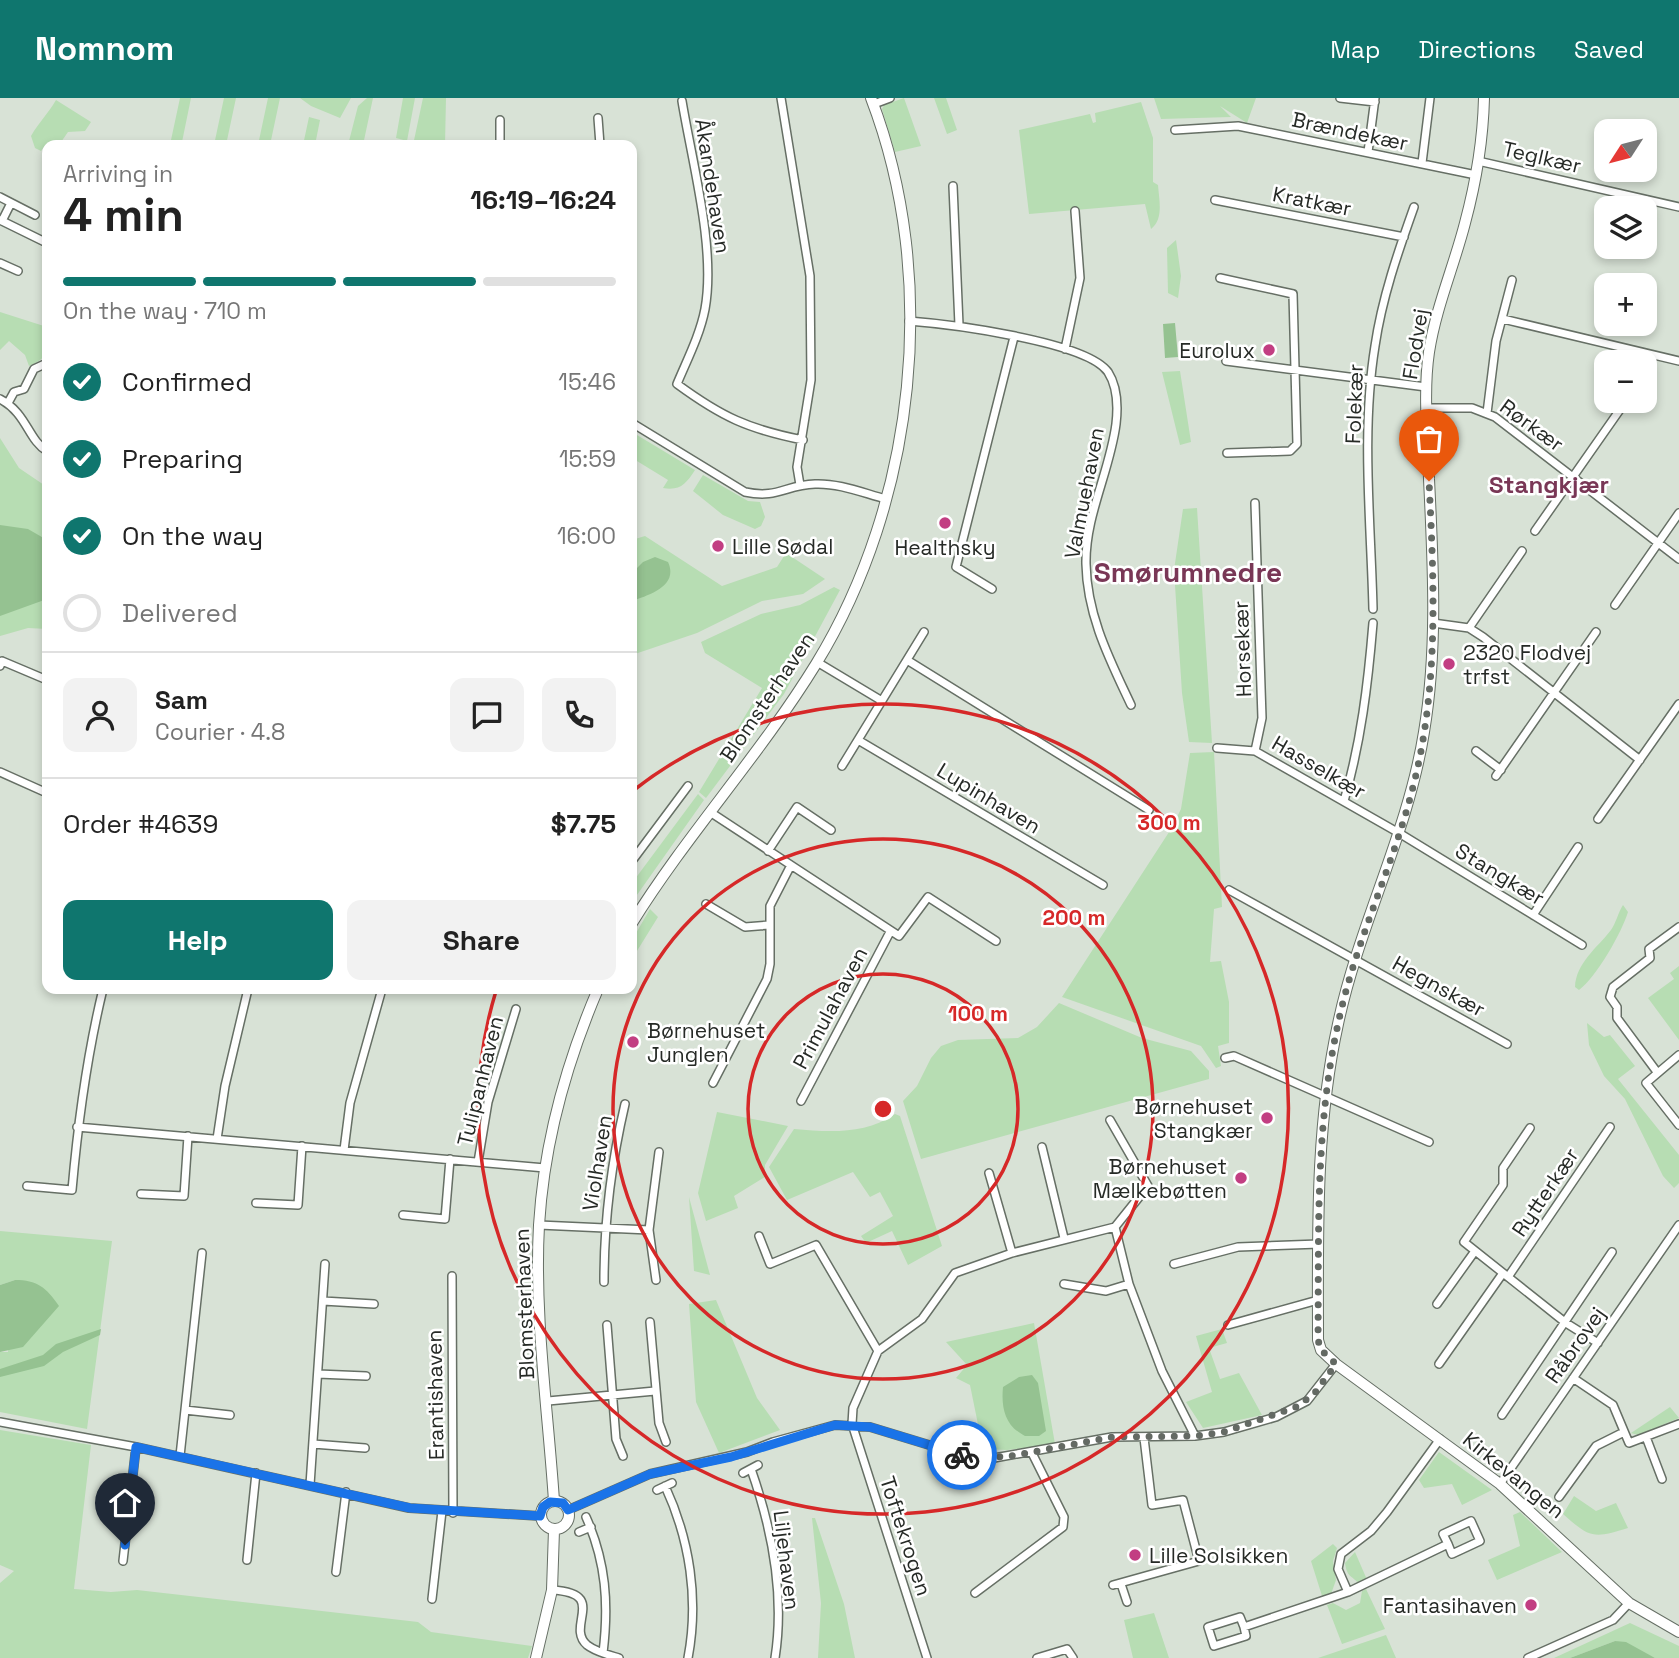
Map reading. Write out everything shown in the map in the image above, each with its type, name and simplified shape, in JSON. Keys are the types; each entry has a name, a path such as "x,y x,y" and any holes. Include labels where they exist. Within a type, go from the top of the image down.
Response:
{"street":[{"path":"781,98 810,276 812,352 803,440 797,467 800,485"},
{"path":"872,101 890,98"},
{"path":"1340,98 1375,100 1368,152"},
{"path":"1422,163 1430,98"},
{"name":"Flodvej","path":"1321,1350 1318,1300 1320,1157 1326,1095 1337,1025 1354,958 1399,833 1413,786 1424,731 1433,657 1426,387 1434,323 1465,224 1476,175 1484,98"},
{"name":"Åkandehaven","path":"682,101 708,261 705,308 696,340 677,384 736,422 760,432 803,440"},
{"name":"Blomsterhaven","path":"637,915 659,880 784,713 817,662 862,571 886,499 902,426 908,376 909,321 903,226 890,157 872,101"},
{"path":"598,118 600,140"},
{"path":"500,120 500,140"},
{"name":"Brændekær","path":"1175,130 1238,126 1476,175"},
{"name":"Teglkær","path":"1478,161 1679,207"},
{"path":"953,186 959,325"},
{"path":"0,197 35,215"},
{"name":"Kratkær","path":"1215,200 1404,237"},
{"path":"11,203 1,220 42,240"},
{"name":"Folekær","path":"1373,609 1368,428 1372,379 1381,309 1414,206"},
{"path":"1065,349 1080,278 1075,211"},
{"path":"0,263 18,271"},
{"path":"1220,278 1293,294 1297,444 1290,451 1227,453"},
{"path":"1487,413 1496,341 1513,280"},
{"path":"1503,319 1679,361"},
{"name":"Valmuehaven","path":"909,321 959,325 1065,349 1086,356 1102,367 1114,385 1117,402 1116,424 1088,540 1086,562 1093,618 1131,705"},
{"path":"992,589 956,567 1014,337"},
{"path":"1226,360 1426,387"},
{"path":"8,403 14,392 24,389 34,369 42,365"},
{"path":"0,398 22,414 42,448"},
{"name":"Rørkær","path":"1426,408 1461,407 1487,413 1679,559"},
{"name":"Rørkær","path":"1535,531 1618,413"},
{"path":"637,426 745,492 765,496 800,485 832,485 886,499"},
{"name":"Horsekær","path":"1255,503 1262,718 1255,751"},
{"path":"1615,605 1679,513"},
{"path":"1469,628 1522,551"},
{"path":"1344,801 1357,756 1368,689 1373,623"},
{"path":"1433,623 1469,628 1640,760"},
{"path":"842,766 924,632"},
{"path":"1476,751 1499,773 1596,632"},
{"path":"907,660 1149,810"},
{"path":"0,666 2,661 42,678"},
{"path":"817,662 882,701"},
{"path":"1598,820 1679,704"},
{"name":"Lupinhaven","path":"858,740 1103,885"},
{"name":"Hasselkær","path":"1217,748 1255,751 1399,833"},
{"path":"0,772 42,791"},
{"path":"637,854 688,786"},
{"path":"768,851 797,807 831,830"},
{"name":"Primulahaven","path":"709,812 890,932 899,936 904,932 928,897 996,941"},
{"name":"Stangkær","path":"1399,833 1582,945"},
{"path":"1533,915 1578,847"},
{"path":"713,1083 767,979 770,964 769,925 774,892 790,867"},
{"name":"Hegnskær","path":"1229,890 1507,1044"},
{"path":"706,905 745,927 769,925"},
{"path":"1657,1072 1616,1018 1617,1007 1609,997 1612,987 1650,958 1649,949 1679,927"},
{"name":"Primulahaven","path":"800,1101 890,932"},
{"path":"27,1186 72,1190 77,1127 90,1041 102,994"},
{"path":"217,1139 225,1086 247,994"},
{"path":"344,1150 350,1103 381,994"},
{"name":"Blomsterhaven","path":"554,1501 539,1285 539,1225 545,1168 573,1052 596,994"},
{"name":"Tulipanhaven","path":"478,1162 488,1102 516,1009"},
{"path":"1679,1055 1646,1083 1679,1125"},
{"path":"1225,1058 1234,1056 1429,1142"},
{"name":"Violhaven","path":"604,1282 604,1228 610,1175 625,1104"},
{"path":"852,1424 853,1408 878,1351 922,1319 955,1273 1064,1238 1115,1227 1148,1186 1110,1120"},
{"name":"Tulipanhaven","path":"77,1127 545,1168"},
{"name":"Rytterkær","path":"1475,1251 1464,1242 1503,1185 1503,1168 1530,1128"},
{"name":"Rytterkær","path":"1439,1364 1610,1128"},
{"path":"141,1194 184,1196 188,1136"},
{"path":"256,1203 298,1205 302,1146"},
{"path":"1042,1147 1064,1238"},
{"path":"656,1280 649,1230 659,1152"},
{"name":"Tulipanhaven","path":"403,1215 445,1219 450,1159"},
{"path":"989,1173 1012,1253"},
{"name":"Violhaven","path":"539,1225 649,1230"},
{"name":"Råbrovej","path":"1500,1484 1679,1225"},
{"path":"1115,1227 1129,1284 1162,1371 1195,1436"},
{"path":"759,1236 770,1264 816,1245 878,1351"},
{"path":"1174,1264 1238,1247 1319,1244"},
{"path":"1437,1304 1475,1251 1566,1323 1598,1343"},
{"path":"1502,1415 1612,1252"},
{"path":"180,1456 202,1253"},
{"path":"310,1485 325,1264"},
{"name":"Erantishaven","path":"452,1276 453,1513"},
{"path":"1064,1284 1106,1291 1129,1284"},
{"path":"1228,1325 1318,1300"},
{"path":"323,1301 374,1304"},
{"path":"650,1322 659,1423 666,1442"},
{"path":"607,1325 616,1439 623,1457"},
{"name":"Kirkevangen","path":"1321,1350 1336,1364 1500,1484 1629,1603 1679,1632"},
{"path":"568,1510 650,1474 731,1457 835,1425 852,1424 962,1455 994,1458 1112,1437 1195,1436 1249,1426 1296,1407 1314,1394 1336,1364"},
{"path":"318,1374 366,1376"},
{"path":"1573,1378 1613,1405 1629,1443 1679,1424"},
{"path":"548,1401 656,1391"},
{"path":"185,1410 230,1415"},
{"path":"0,1422 180,1456 410,1508 453,1513 540,1516"},
{"name":"Toftekrogen","path":"852,1424 927,1658"},
{"path":"1559,1497 1595,1446 1624,1432"},
{"path":"1646,1437 1662,1479"},
{"path":"1127,1602 1117,1585 1199,1561 1183,1500 1152,1505 1144,1438"},
{"path":"1348,1592 1338,1569 1341,1554 1371,1531 1387,1513 1440,1439"},
{"path":"313,1444 365,1447"},
{"path":"123,1561 136,1447"},
{"path":"975,1593 1063,1527 1064,1517 1032,1453"},
{"name":"Liljehaven","path":"751,1469 763,1504 776,1578 775,1658"},
{"path":"247,1560 256,1473"},
{"path":"657,1490 669,1485 691,1569 693,1605 688,1658"},
{"path":"336,1572 346,1492"},
{"path":"540,1516 546,1504 554,1501 563,1503 568,1510 567,1523 554,1530"},
{"path":"432,1599 442,1511"},
{"path":"540,1516 547,1527 554,1530"},
{"path":"586,1517 591,1527 607,1593 603,1653"},
{"path":"1471,1521 1480,1541 1452,1554 1448,1544 1443,1534 1471,1521"},
{"path":"579,1532 591,1527"},
{"path":"536,1658 552,1590 554,1530"},
{"path":"1244,1627 1348,1592 1448,1544"},
{"path":"552,1590 573,1593 581,1600 584,1609 580,1634 586,1644 619,1658"},
{"path":"1528,1658 1613,1620 1629,1603"},
{"path":"1240,1617 1244,1627 1247,1636 1214,1646 1208,1627 1240,1617"},
{"path":"1037,1658 1067,1649 1073,1658"}],"shaded area":[{"path":"180,98 191,98 182,140 171,140"},
{"path":"224,98 236,98 227,140 215,140"},
{"path":"268,98 280,98 271,140 259,140"},
{"path":"300,98 351,98 340,118 311,106"},
{"path":"367,98 373,98 364,140 349,140 358,106"},
{"path":"403,98 415,98 407,140 396,138"},
{"path":"423,98 446,98 445,140 414,140"},
{"path":"904,98 921,146 895,152 882,109 884,105"},
{"path":"934,98 946,98 957,130 947,134"},
{"path":"1154,98 1256,98 1247,123 1220,106 1231,117 1161,119"},
{"path":"56,100 91,122 85,131 68,132 62,140 42,140 41,151 35,148 31,136"},
{"path":"1141,102 1153,138 1153,182 1158,185 1160,203 1158,220 1151,229 1145,204 1029,214 1019,130 1090,114 1093,123 1096,122 1095,113"},
{"path":"309,117 320,120 316,140 304,140"},
{"path":"1176,240 1181,276 1178,298 1168,293 1167,248"},
{"path":"0,312 42,325 42,359 29,366 25,355 9,341 0,350"},
{"path":"1175,323 1178,357 1165,358 1163,324"},
{"path":"1180,371 1191,442 1180,445 1162,372"},
{"path":"637,435 695,470 689,479 678,487 663,488 668,480 637,461"},
{"path":"0,438 19,468 42,484 42,629 28,628 0,636"},
{"path":"703,475 748,501 760,502 765,517 761,526 755,529 723,515 693,491"},
{"path":"1197,508 1212,743 1189,742 1182,693 1174,570 1183,509"},
{"path":"0,525 28,529 42,537 42,601 0,616"},
{"path":"645,536 722,586 777,567 786,553 825,579 803,594 762,601 697,633 637,653 637,538"},
{"path":"655,557 668,562 669,577 660,588 637,599 637,568"},
{"path":"834,587 840,590 784,694 706,798 699,792 762,688 705,653 701,642 761,614 800,605"},
{"path":"1214,752 1222,907 1214,909 1210,962 1221,961 1229,1002 1229,1043 1218,1046 1221,1066 1216,1068 1201,1046 1062,997 1171,829 1181,809 1190,753"},
{"path":"698,794 704,800 637,895 637,876"},
{"path":"1623,905 1628,912 1625,921 1593,976 1579,990 1575,987 1579,971 1588,956 1611,930"},
{"path":"650,909 658,917 637,951 637,931"},
{"path":"1679,966 1679,1040 1648,998 1674,979 1670,973"},
{"path":"1059,1003 1142,1038 1191,1051 1209,1071 1209,1079 921,1159 903,1101 917,1086 931,1058 941,1046 958,1040 1018,1038 1037,1027"},
{"path":"1587,1023 1604,1037 1610,1035 1635,1066 1618,1079 1679,1155 1679,1183 1674,1188 1663,1176 1625,1099 1604,1076 1589,1045"},
{"path":"717,1112 788,1126 765,1165 765,1177 734,1196 738,1208 706,1221 698,1193"},
{"path":"895,1114 900,1116 942,1246 908,1265 892,1231 866,1243 861,1236 893,1216 880,1192 870,1197 853,1172 787,1200 769,1167 794,1129 859,1129"},
{"path":"689,1197 710,1275 694,1271"},
{"path":"0,1231 112,1241 87,1429 0,1412 0,1352 8,1352 15,1280 0,1285"},
{"path":"15,1280 29,1281 40,1286 59,1306 23,1347 0,1352 0,1285"},
{"path":"716,1300 757,1398 780,1430 719,1453 696,1402 689,1304"},
{"path":"1034,1323 1055,1444 1007,1450 983,1449 970,1385 956,1378 967,1365 946,1342"},
{"path":"101,1329 100,1335 63,1352 44,1366 0,1377 0,1369 43,1355 56,1344"},
{"path":"1222,1329 1227,1343 1209,1348 1220,1379 1239,1373 1262,1415 1203,1428 1186,1402 1212,1392 1196,1336"},
{"path":"1032,1375 1038,1383 1046,1431 1039,1436 1025,1436 1013,1427 1006,1416 1003,1387 1019,1377"},
{"path":"1670,1407 1679,1418 1638,1435 1631,1433"},
{"path":"0,1430 91,1445 74,1589 111,1592 137,1590 418,1622 431,1632 532,1646 528,1658 0,1658 0,1583 14,1571 0,1565"},
{"path":"1439,1452 1492,1490 1462,1505 1452,1484 1424,1488 1419,1480"},
{"path":"1574,1496 1596,1511 1616,1503 1628,1528 1599,1535 1586,1532 1563,1514"},
{"path":"1520,1512 1562,1552 1497,1580 1488,1560 1520,1546 1513,1515"},
{"path":"812,1518 815,1518 844,1604 855,1658 818,1658 821,1603"},
{"path":"1333,1544 1337,1548 1333,1561 1336,1580 1330,1597 1323,1599 1311,1561"},
{"path":"1355,1552 1368,1582 1360,1585 1349,1574 1345,1563"},
{"path":"1366,1589 1385,1629 1342,1644 1327,1605 1333,1603 1346,1610 1360,1603 1362,1591"},
{"path":"1154,1613 1169,1658 1133,1658 1124,1620"},
{"path":"1630,1623 1679,1646 1679,1658 1655,1658 1615,1641 1570,1658 1554,1658"},
{"path":"1386,1635 1396,1658 1318,1658"},
{"path":"1615,1641 1626,1642 1655,1658 1570,1658"}],"way so far":[{"path":"962,1455 1006,1457 1112,1437 1195,1436 1249,1426 1276,1417 1307,1401 1336,1364 1321,1350 1318,1340 1320,1157 1326,1095 1337,1025 1354,958 1399,833 1413,786 1424,731 1433,657 1429,481"}],"place":[{"name":"Eurolux","path":"1269,350"},
{"name":"Healthsky","path":"945,523"},
{"name":"Lille Sødal","path":"718,546"},
{"name":"2320 Flodvej trfst","path":"1449,664"},
{"name":"Børnehuset Junglen","path":"633,1042"},
{"name":"Børnehuset Stangkær","path":"1267,1118"},
{"name":"Børnehuset Mælkebøtten","path":"1241,1178"},
{"name":"Lille Solsikken","path":"1135,1555"},
{"name":"Fantasihaven","path":"1531,1605"}],"district":[{"name":"Stangkjær","path":"1549,484"},
{"name":"Smørumnedre","path":"1188,572"}],"route":[{"path":"125,1545 136,1447 410,1508 453,1513 540,1516 543,1507 550,1502 563,1503 568,1510 650,1474 675,1466 731,1457 773,1441 835,1425 870,1427 962,1455"}]}
